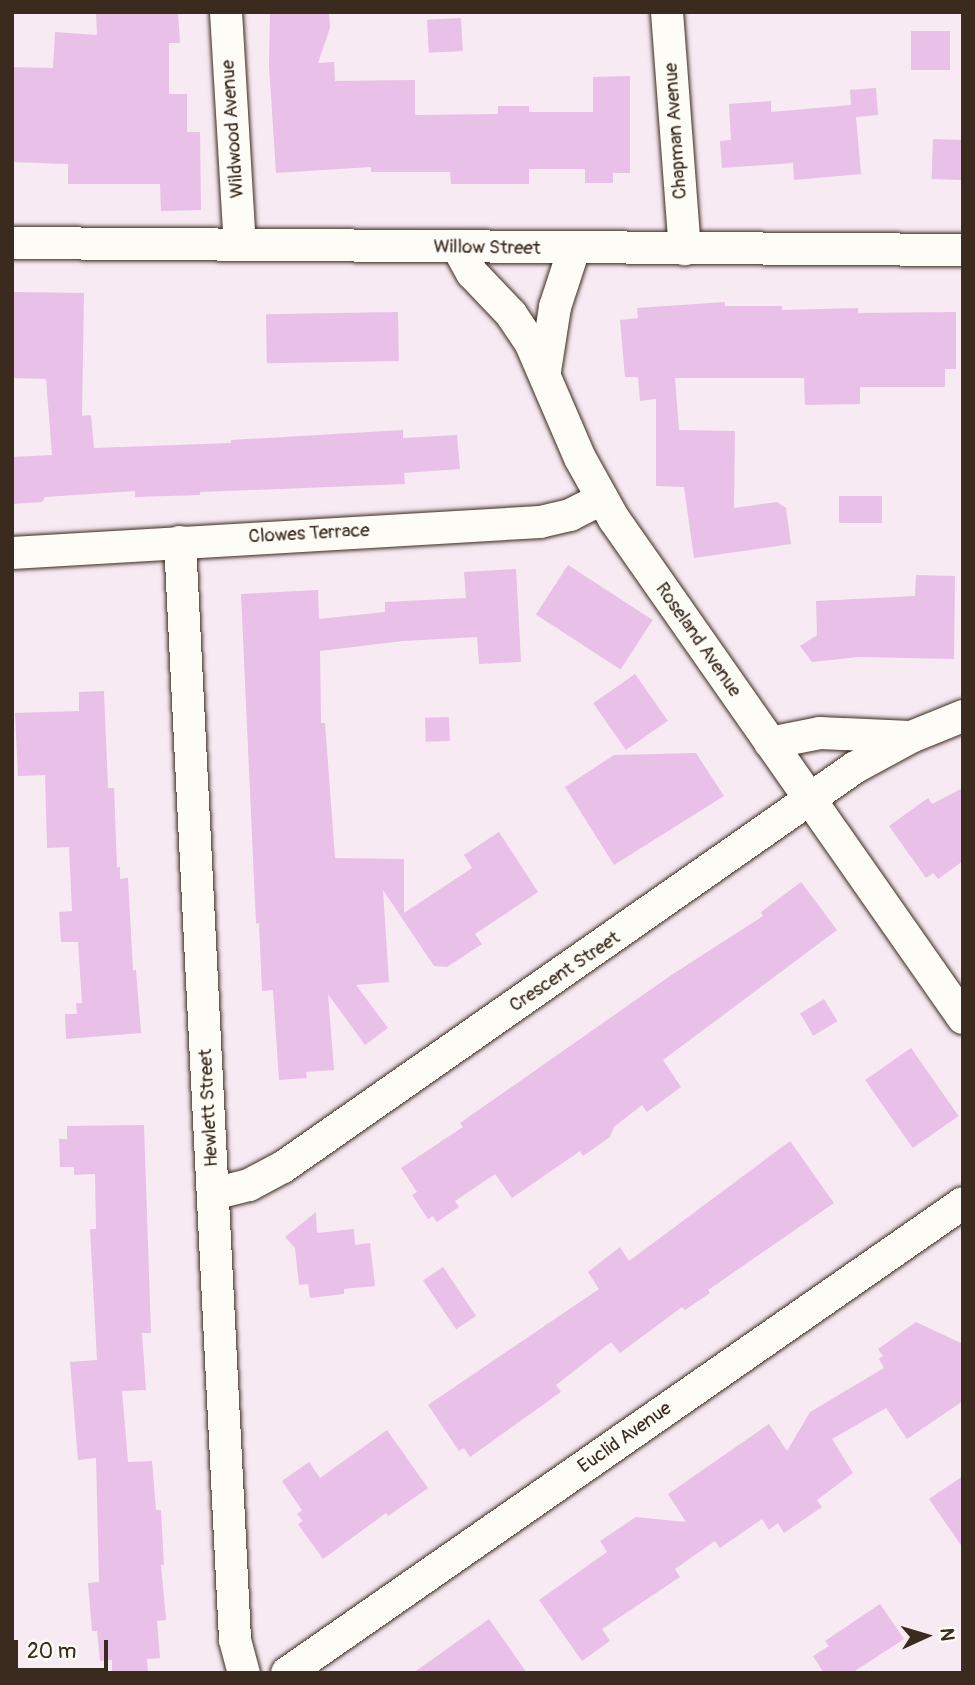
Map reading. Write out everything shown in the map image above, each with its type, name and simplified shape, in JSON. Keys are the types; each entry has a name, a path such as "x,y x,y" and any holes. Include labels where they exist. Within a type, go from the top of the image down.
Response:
{"street":[{"name":"Wildwood Avenue","path":"226,12 240,245"},
{"name":"Chapman Avenue","path":"667,12 685,249"},
{"name":"Willow Street","path":"12,243 963,250"},
{"name":"Roseland Avenue","path":"458,248 472,273 520,327 544,371 580,458 602,499 963,1018"},
{"path":"544,371 555,307 574,249"},
{"name":"Clowes Terrace","path":"12,553 540,522 570,515 602,499"},
{"name":"Hewlett Street","path":"180,542 235,1640 244,1673"},
{"name":"Crescent Street","path":"213,1194 249,1185 283,1167 853,768 911,737 963,716"},
{"name":"Crescent Street","path":"770,743 820,733 911,737"},
{"name":"Euclid Avenue","path":"287,1673 963,1203"}],"building":[{"path":"96,12 178,12 180,43 169,43 169,94 187,94 187,132 200,132 201,210 161,211 160,184 68,184 68,164 12,162 12,67 53,68 55,32 97,35"},
{"path":"270,12 329,12 330,28 318,63 334,62 335,81 415,80 415,115 498,114 498,106 529,106 529,112 593,112 593,77 630,76 630,173 613,173 613,183 585,183 585,169 529,169 529,184 451,184 450,172 371,172 371,167 276,173 269,66"},
{"path":"461,18 463,51 429,53 427,20"},
{"path":"911,31 950,31 950,70 911,70"},
{"path":"876,88 878,115 856,117 861,174 794,180 793,163 722,168 720,141 731,140 729,104 771,101 771,112 851,105 850,90"},
{"path":"933,139 963,140 962,180 932,179"},
{"path":"12,292 84,293 82,416 91,415 94,448 231,443 231,440 403,430 403,438 457,435 460,469 404,473 405,484 135,497 135,491 45,497 42,502 12,504 12,457 52,455 46,379 12,378"},
{"path":"725,302 725,306 782,306 782,310 858,308 858,313 956,312 956,369 945,369 945,387 860,387 860,404 805,405 804,378 675,378 679,430 735,431 734,508 777,502 786,508 791,544 694,558 684,487 656,486 656,399 640,401 638,377 625,377 620,320 638,318 637,308"},
{"path":"398,312 399,361 267,363 266,314"},
{"path":"839,496 882,496 882,523 839,523"},
{"path":"568,565 653,620 621,669 536,614"},
{"path":"516,569 521,662 479,664 477,637 403,641 320,651 321,723 325,723 335,858 404,859 404,913 472,868 464,855 499,832 538,892 475,934 482,944 447,967 434,966 383,890 389,982 356,985 388,1028 365,1045 328,994 334,1070 306,1072 307,1078 279,1080 273,990 262,991 259,923 256,924 241,594 318,590 319,619 385,612 385,602 466,598 464,572"},
{"path":"916,575 955,576 954,659 859,657 812,662 800,646 817,635 816,601 915,596"},
{"path":"635,674 668,721 626,750 593,703"},
{"path":"104,691 108,788 114,788 117,867 120,867 120,879 128,878 133,970 136,970 141,1033 66,1039 65,1014 77,1014 76,1003 82,1003 78,942 61,942 59,912 72,911 69,847 47,848 45,775 18,776 15,713 79,711 79,692"},
{"path":"449,717 450,741 426,742 425,718"},
{"path":"696,753 724,796 614,865 565,787 614,755"},
{"path":"963,788 963,861 938,879 933,873 926,878 889,826 928,798 932,804"},
{"path":"801,882 837,930 663,1060 681,1087 647,1112 642,1105 614,1127 610,1137 583,1156 580,1151 512,1198 495,1174 455,1201 459,1207 437,1222 433,1216 428,1219 412,1195 417,1192 401,1168 463,1127 460,1123 670,976 763,916 761,912"},
{"path":"824,999 837,1021 813,1036 800,1013"},
{"path":"911,1048 959,1116 913,1148 865,1080"},
{"path":"144,1125 151,1333 142,1333 146,1390 122,1391 128,1462 152,1461 156,1510 161,1510 164,1565 161,1565 166,1620 157,1621 160,1658 147,1659 148,1673 112,1673 112,1660 100,1661 97,1631 92,1631 88,1583 99,1582 96,1458 78,1460 70,1362 97,1360 90,1229 96,1229 95,1174 74,1175 74,1167 60,1167 59,1139 67,1139 67,1126"},
{"path":"790,1141 834,1203 708,1290 710,1293 685,1310 682,1307 620,1353 611,1342 556,1385 561,1392 470,1457 464,1448 459,1451 428,1405 599,1289 588,1272 620,1247 629,1261"},
{"path":"316,1212 317,1233 354,1229 355,1245 370,1243 375,1286 344,1289 344,1294 310,1298 308,1284 299,1285 295,1248 285,1237"},
{"path":"443,1267 476,1316 456,1329 423,1280"},
{"path":"916,1322 963,1344 963,1401 907,1439 886,1408 832,1439 853,1473 817,1500 822,1507 784,1533 778,1523 769,1530 762,1519 720,1548 715,1541 675,1569 680,1577 602,1629 610,1641 582,1661 539,1600 607,1552 600,1541 636,1517 686,1522 668,1494 769,1424 787,1451 810,1412 884,1368 879,1359 883,1356 878,1349"},
{"path":"387,1430 428,1488 388,1516 386,1513 323,1559 298,1524 303,1521 297,1514 302,1510 282,1481 309,1462 320,1478"},
{"path":"963,1476 963,1548 929,1499"},
{"path":"880,1604 904,1639 852,1673 824,1673 813,1656 829,1646 825,1641"},
{"path":"489,1619 527,1673 413,1673"}]}
